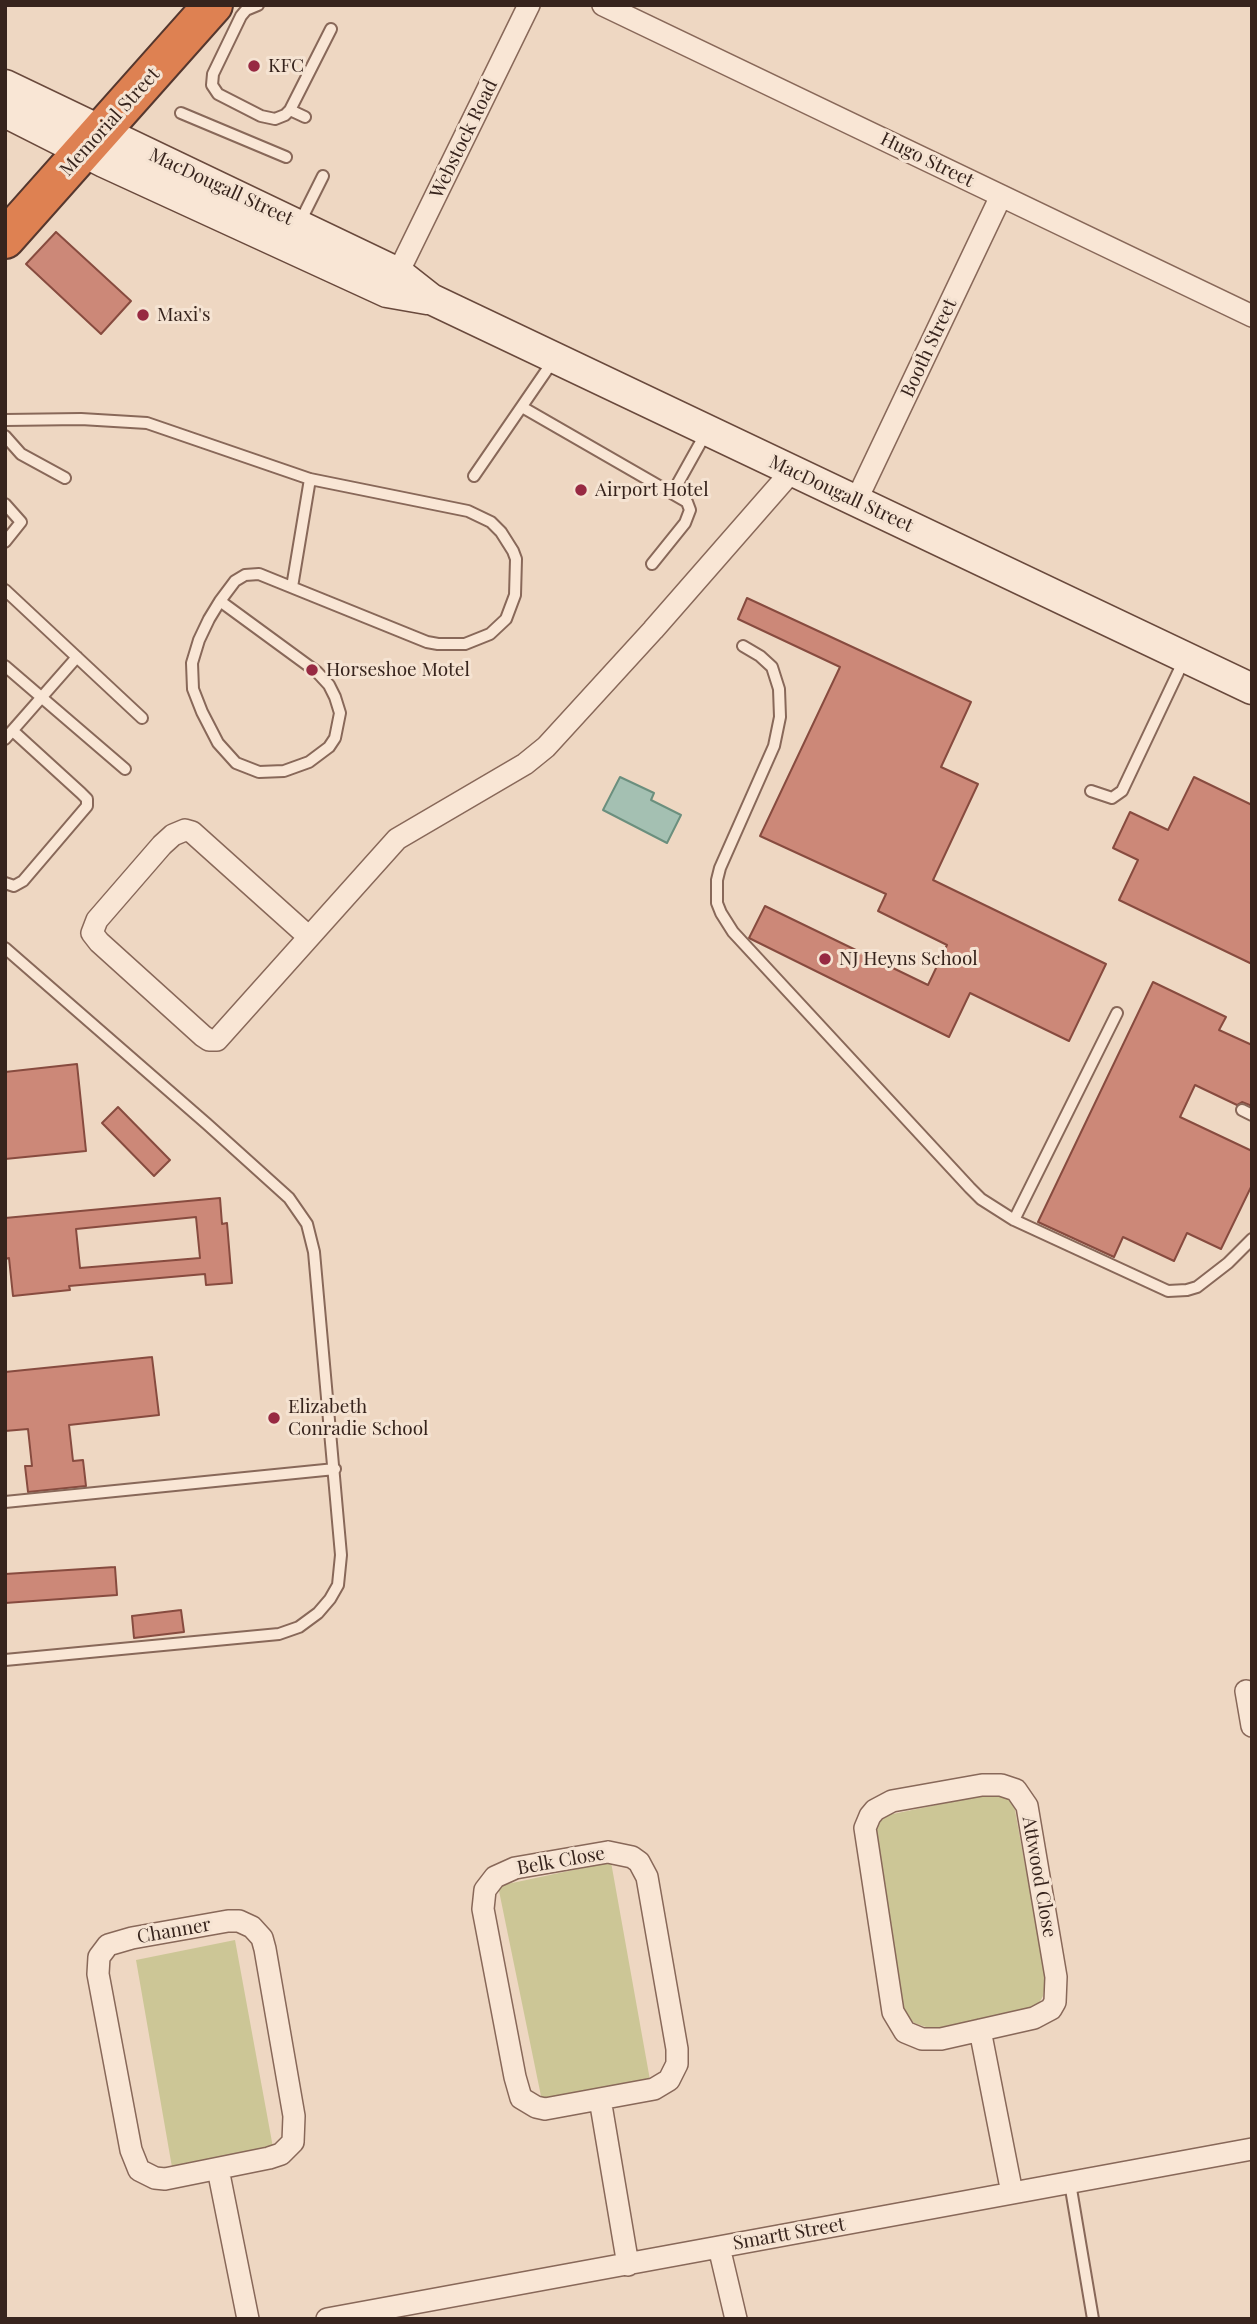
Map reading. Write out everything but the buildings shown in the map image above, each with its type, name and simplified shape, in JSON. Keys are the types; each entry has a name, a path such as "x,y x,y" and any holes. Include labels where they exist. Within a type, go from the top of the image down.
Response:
{"highway":[{"name":"Memorial Street","path":"5,239 187,5"},
{"name":"Memorial Street","path":"5,211 84,137 213,5"}],"street":[{"name":"Webstock Road","path":"393,283 529,5"},
{"name":"Hugo Street","path":"603,5 1252,316"},
{"name":"MacDougall Street","path":"5,85 84,137 1252,689"},
{"name":"MacDougall Street","path":"5,112 84,137 299,224 393,283"},
{"name":"Booth Street","path":"856,501 1001,195"},
{"path":"309,937 192,832 185,830 173,835 162,845 97,920 92,933 203,1036 213,1041 221,1038 397,839 525,764 546,747 792,471"},
{"path":"1246,1691 1252,1726"},
{"name":"Attwood Close","path":"982,1785 1001,1785 1016,1790 1027,1806 1057,1994 1051,2009 1044,2014 980,2031 941,2039 922,2039 905,2032 896,2019 865,1828 875,1810 892,1801 982,1785"},
{"name":"Belk Close","path":"616,1852 639,1862 647,1877 677,2049 677,2064 669,2080 654,2089 600,2099 545,2109 529,2104 521,2098 512,2064 483,1898 488,1885 495,1877 515,1868 616,1852"},
{"name":"Channer","path":"228,1922 246,1924 261,1938 294,2116 295,2135 293,2142 281,2154 218,2169 164,2179 144,2174 135,2163 98,1974 99,1956 108,1945 132,1938 228,1922"},
{"path":"980,2031 1012,2193"},
{"path":"600,2099 628,2264"},
{"name":"Smartt Street","path":"335,2318 1252,2149"},
{"path":"218,2169 248,2319"},
{"path":"719,2247 736,2319"}],"lane":[{"path":"258,5 246,10 241,16 213,74 212,85 219,94 270,119 281,117 290,110 331,29"},
{"path":"290,110 305,117"},
{"path":"181,113 286,158"},
{"path":"299,224 323,176"},
{"path":"474,476 555,359"},
{"path":"522,407 687,502 690,513 685,523 652,564"},
{"path":"5,421 81,419 147,423 310,479 468,511 491,522 501,532 513,551 516,569 515,595 506,619 489,634 466,644 439,644 389,628 259,574 245,575 235,581 220,601 199,639 192,663 196,700 218,743 236,763 259,772 284,771 309,762 329,747 338,728 340,713 333,692 317,672 220,601"},
{"path":"673,492 707,430"},
{"path":"5,436 21,454 65,478"},
{"path":"292,587 310,479"},
{"path":"5,504 22,522 5,542"},
{"path":"5,590 142,718"},
{"path":"743,646 772,667 779,689 779,717 774,746 720,868 716,891 721,913 733,933 970,1188 981,1199 1014,1220 1168,1291 1197,1287 1252,1239"},
{"path":"5,883 14,886 23,881 87,806 87,799 81,793 9,735 77,657"},
{"path":"1091,791 1112,798 1122,791 1185,657"},
{"path":"5,666 125,769"},
{"path":"5,948 289,1198 307,1223 314,1251 341,1555 338,1586 318,1614 299,1628 279,1634 5,1660"},
{"path":"1014,1220 1116,1013"},
{"path":"5,1503 335,1469"},
{"path":"1070,2183 1093,2319"}],"shaded area":[{"path":"620,777 654,793 651,800 681,815 667,843 603,810"},
{"path":"995,1793 1008,1798 1014,1805 1046,1979 1043,1996 1037,2007 932,2029 914,2023 903,2010 874,1832 878,1823 888,1815"},
{"path":"611,1862 650,2080 542,2101 498,1886"},
{"path":"235,1940 274,2153 173,2173 136,1960"}],"place":[{"name":"KFC","path":"254,66"},
{"name":"Maxi's","path":"143,315"},
{"name":"Airport Hotel","path":"581,490"},
{"name":"Horseshoe Motel","path":"312,670"},
{"name":"NJ Heyns School","path":"825,959"},
{"name":"Elizabeth Conradie School","path":"274,1418"}]}
